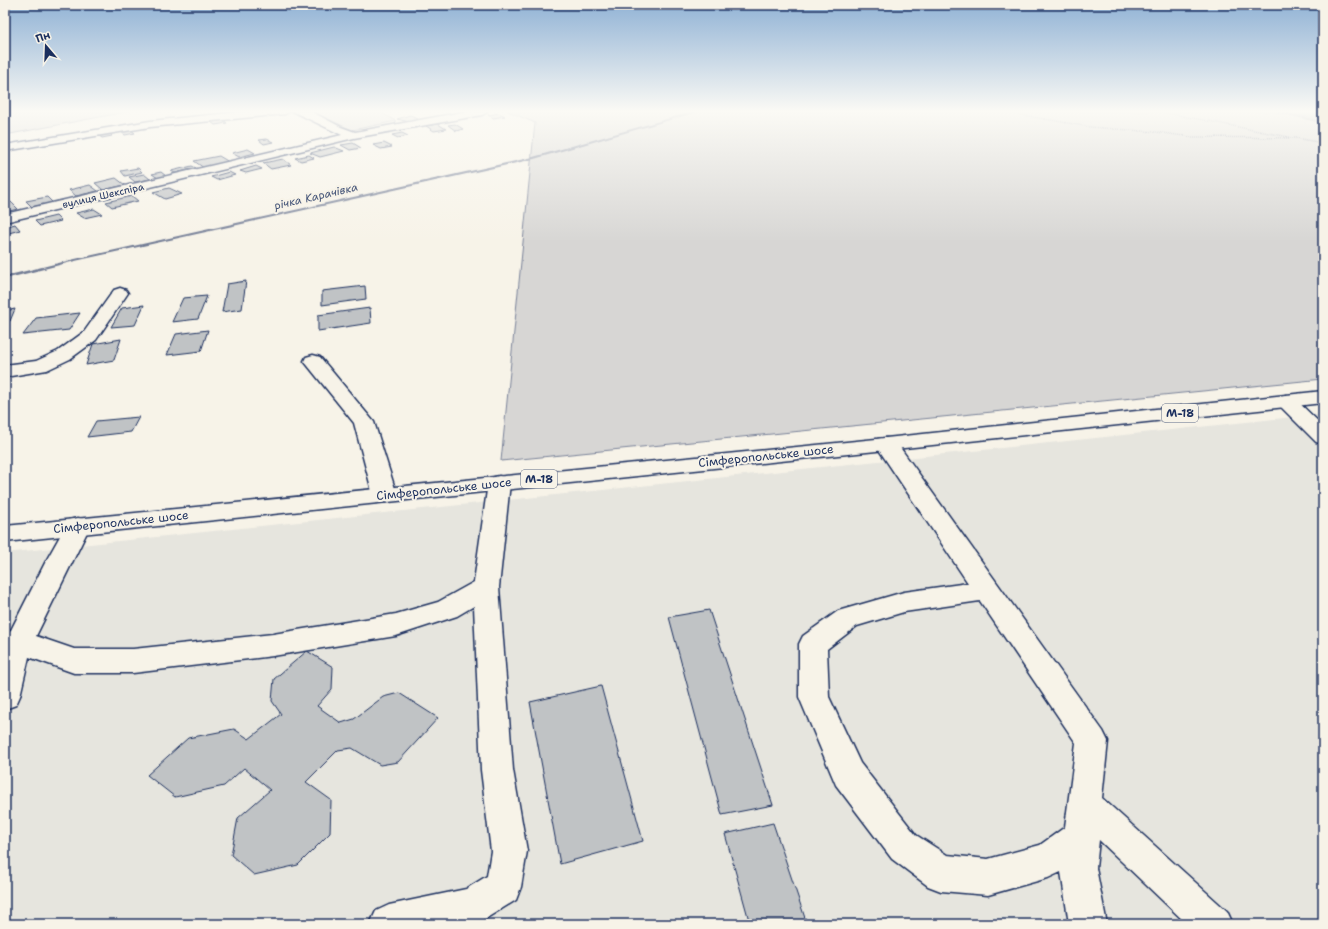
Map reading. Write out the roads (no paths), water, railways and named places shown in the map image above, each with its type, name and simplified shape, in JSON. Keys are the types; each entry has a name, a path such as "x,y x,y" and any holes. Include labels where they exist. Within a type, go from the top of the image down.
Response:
{"main road":[{"name":"вулиця Шекспіра","path":"5,218 273,154"},
{"path":"5,371 40,366 64,355 90,336 120,293"},
{"path":"313,361 364,422 385,495"},
{"name":"М-18","path":"1286,401 1323,397"},
{"path":"1286,401 1323,438"},
{"name":"Сімферопольське шосе","path":"5,534 886,444 1286,401"},
{"path":"886,444 1092,741 1078,868 1088,924"},
{"path":"389,924 472,906 503,887 509,851 497,770 486,587 499,483"},
{"path":"5,696 12,643 78,526"},
{"path":"12,643 74,661 133,661 273,646 396,625 447,609 486,587"},
{"path":"987,590 904,602 848,618 813,644 814,697 848,774 904,847 941,873 988,877 1048,860 1083,820"},
{"path":"1083,820 1214,924"}],"waterway":[{"name":"річка Карачівка","path":"5,278 75,260 547,154"}]}
